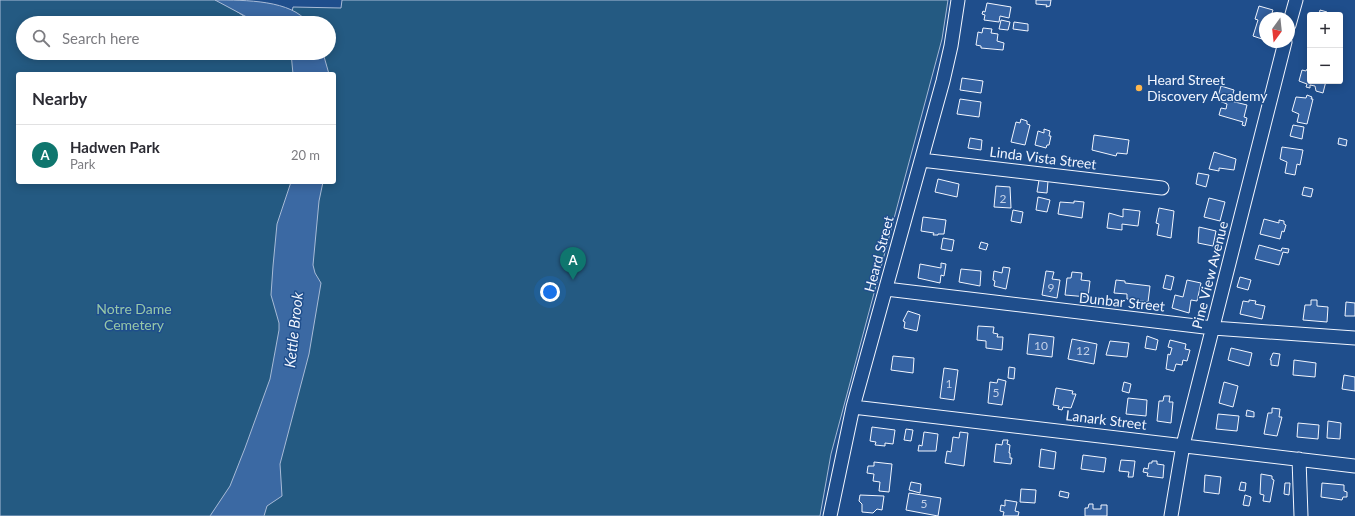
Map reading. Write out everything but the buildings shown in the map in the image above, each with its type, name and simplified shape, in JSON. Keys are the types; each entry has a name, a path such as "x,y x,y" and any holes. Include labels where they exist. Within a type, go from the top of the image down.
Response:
{"street":[{"name":"Heard Street","path":"830,516 853,407 951,46 958,0"},
{"path":"1293,12 1296,0"},
{"name":"Pine View Avenue","path":"1170,516 1183,446 1283,48"},
{"name":"Linda Vista Street","path":"921,160 1162,188"},
{"name":"Dunbar Street","path":"886,289 1213,328 1355,338"},
{"name":"Lanark Street","path":"853,407 1355,466"},
{"path":"1299,459 1301,516"}],"green space":[{"name":"Notre Dame Cemetery","path":"0,0 220,0 244,16 16,16 16,60 336,60 336,16 291,16 293,7 341,8 342,0 948,0 942,39 831,454 820,516 0,516"}],"water":[{"path":"215,0 240,0 267,3 291,10 302,16 245,16"},
{"path":"292,60 325,60 328,72 293,72"},
{"name":"Kettle Brook","path":"290,184 323,184 319,201 313,265 315,273 321,283 309,354 280,464 282,496 267,506 264,516 210,516 230,486 270,379 279,330 279,323 271,295 277,224"}],"place":[{"name":"Heard Street Discovery Academy","path":"1139,88"},
{"name":"Hadwen Park","path":"573,280"}]}
